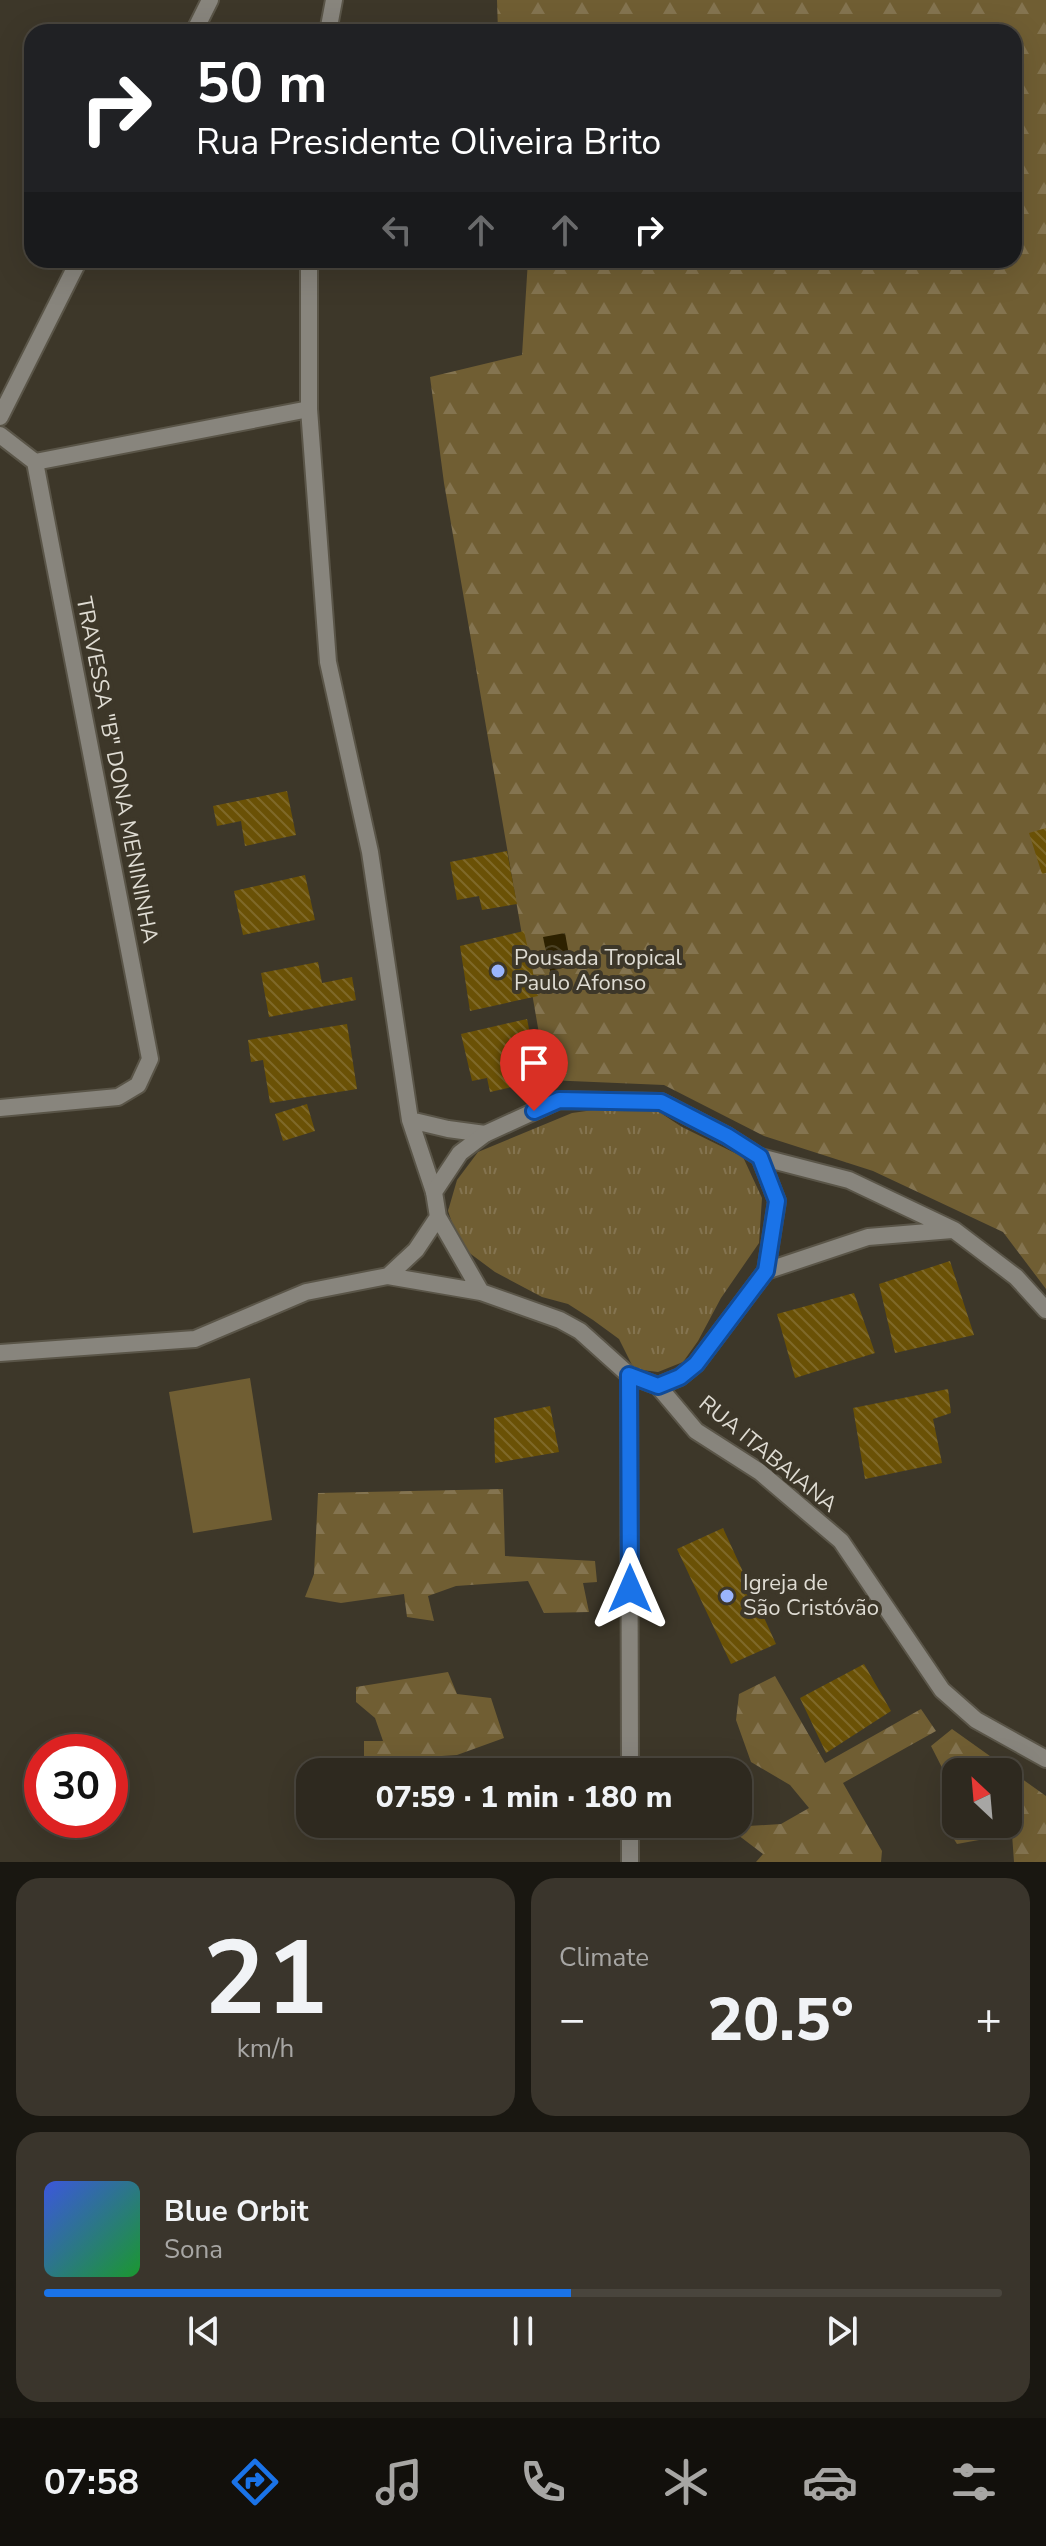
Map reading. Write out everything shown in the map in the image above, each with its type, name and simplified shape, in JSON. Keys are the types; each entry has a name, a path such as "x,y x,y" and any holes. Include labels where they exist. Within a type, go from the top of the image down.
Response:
{"street":[{"path":"198,24 210,0"},
{"path":"330,24 334,0"},
{"path":"0,417 75,268"},
{"path":"309,268 309,409 328,662 370,852 410,1120 434,1192 438,1217 481,1292"},
{"path":"0,435 35,462 309,409"},
{"name":"TRAVESSA \"B\" DONA MENININHA","path":"0,1108 118,1097 138,1085 150,1059 35,462"},
{"path":"434,1192 460,1153 485,1134 559,1100 661,1102 760,1157 849,1180 954,1230 1016,1277 1046,1310"},
{"path":"410,1120 485,1134"},
{"path":"0,1353 195,1339 306,1292 388,1276 481,1292 560,1320 580,1331 629,1375 658,1386 680,1377 696,1364 766,1271 777,1201 760,1157"},
{"path":"388,1276 416,1250 438,1217"},
{"path":"766,1271 868,1237 954,1230"},
{"path":"629,1375 630,1758"},
{"name":"RUA ITABAIANA","path":"658,1386 696,1431 760,1472 841,1541 942,1690 976,1720 1046,1759"},
{"path":"630,1838 630,1862"}],"green space":[{"path":"497,0 1046,0 1046,1289 1003,1232 873,1171 764,1136 664,1085 547,1080 444,483 430,377 522,355 527,268 1022,268 1022,24 498,24"},
{"path":"615,1107 653,1108 682,1127 743,1157 762,1198 759,1243 721,1298 683,1362 658,1372 634,1369 619,1339 593,1320 568,1304 542,1297 495,1272 460,1246 448,1211 457,1180 478,1152 572,1113"},
{"path":"250,1378 272,1520 193,1533 169,1392"},
{"path":"503,1489 505,1556 595,1561 597,1582 583,1583 589,1612 544,1613 528,1581 456,1586 428,1596 434,1621 407,1617 404,1594 341,1603 305,1597 314,1574 318,1493"},
{"path":"448,1672 457,1694 491,1698 504,1738 457,1755 364,1758 364,1741 383,1741 375,1718 356,1702 356,1687"},
{"path":"775,1676 825,1763 921,1709 936,1731 843,1783 882,1851 881,1862 756,1862 763,1854 742,1838 752,1838 752,1826 781,1824 809,1808 790,1785 752,1763 736,1720 739,1694"},
{"path":"952,1729 993,1758 942,1758 942,1768 931,1746"},
{"path":"1022,1779 1046,1796 1046,1862 1014,1862 1012,1838 1022,1838"},
{"path":"953,1838 990,1838 957,1844"}],"water":[{"path":"565,933 571,966 550,971 543,937"}],"building":[{"path":"287,791 296,835 245,846 241,821 217,826 213,806"},
{"path":"1046,828 1046,873 1042,874 1029,833"},
{"path":"507,851 517,904 482,910 479,896 457,900 450,862"},
{"path":"305,875 315,920 243,935 234,891"},
{"name":"Pousada Tropical Paulo Afonso","path":"524,931 538,996 470,1011 460,946"},
{"path":"318,962 322,983 352,977 356,1000 269,1017 261,973"},
{"path":"527,1019 536,1063 524,1066 529,1083 490,1092 487,1078 472,1081 461,1034"},
{"path":"347,1024 357,1089 270,1103 263,1060 251,1062 248,1040"},
{"path":"307,1104 315,1131 283,1141 275,1114"},
{"path":"950,1261 974,1335 895,1353 879,1284"},
{"path":"854,1293 875,1353 795,1378 777,1314"},
{"path":"948,1389 951,1413 933,1419 942,1463 865,1479 853,1408"},
{"path":"550,1406 559,1452 495,1463 494,1418"},
{"name":"Igreja de São Cristóvão","path":"723,1528 776,1644 731,1664 677,1549"},
{"path":"864,1664 891,1711 826,1753 800,1698"}],"place":[{"name":"Pousada Tropical Paulo Afonso","path":"498,971"},
{"name":"Igreja de São Cristóvão","path":"727,1596"}],"route":[{"path":"534,1111 559,1100 661,1102 760,1157 777,1201 766,1271 696,1364 680,1377 658,1386 629,1375 630,1589"}]}
